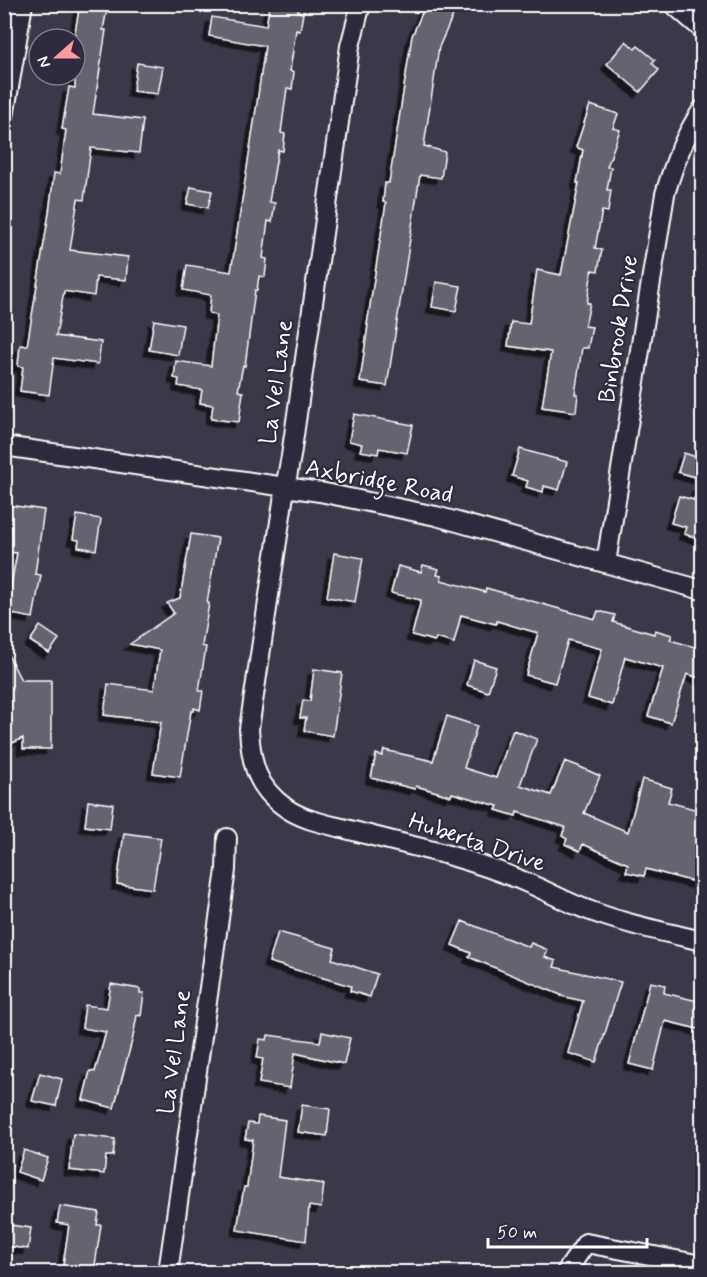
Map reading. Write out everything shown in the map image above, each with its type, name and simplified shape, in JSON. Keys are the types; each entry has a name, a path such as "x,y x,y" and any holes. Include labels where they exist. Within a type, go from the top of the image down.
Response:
{"street":[{"path":"4,117 22,4"},
{"name":"La Vel Lane","path":"255,767 250,753 249,729 350,46 361,4"},
{"path":"673,4 702,29"},
{"name":"Binbrook Drive","path":"606,563 665,194 675,160 702,110"},
{"name":"Axbridge Road","path":"4,446 320,492 436,516 702,590"},
{"name":"Huberta Drive","path":"255,767 262,786 270,794 287,809 311,820 449,855 530,884 586,910 702,941"},
{"name":"La Vel Lane","path":"168,1272 226,870 227,838"},
{"path":"566,1272 585,1243 702,1265"}],"building":[{"path":"80,4 108,4 93,114 143,120 139,153 91,148 84,200 78,199 70,250 128,257 126,280 96,277 94,296 64,291 56,336 101,342 98,364 54,358 49,395 20,391 23,367 18,366 20,345 27,346 54,173 60,174 66,130 62,129 69,87 87,87 87,27 76,27"},
{"path":"270,4 299,4 298,12 303,13 300,31 296,30 290,71 294,72 292,89 287,88 281,133 285,134 283,151 278,150 269,202 275,203 272,222 268,221 263,258 267,259 265,277 259,276 257,290 255,290 245,366 243,365 238,391 243,392 239,422 211,419 213,405 200,403 202,390 178,386 179,379 174,378 176,361 211,366 217,315 209,313 211,295 183,290 187,265 231,272 265,46 209,36 212,17 266,26"},
{"path":"426,4 458,4 439,47 424,146 445,152 441,178 420,175 387,386 360,382 386,203 383,202 385,183 389,183 412,36"},
{"path":"626,41 635,49 638,46 655,60 652,63 659,70 640,92 607,64"},
{"path":"137,63 163,67 158,94 133,91"},
{"path":"590,105 618,114 613,128 620,130 607,167 611,167 607,190 611,190 608,212 602,211 595,248 602,250 598,271 592,270 587,303 590,303 585,326 592,327 588,348 582,348 575,394 578,395 576,412 542,407 551,352 508,346 511,322 529,324 537,270 561,275 583,150 576,147"},
{"path":"191,187 212,191 208,208 187,204"},
{"path":"436,282 461,286 456,311 432,307"},
{"path":"154,320 183,325 178,355 149,350"},
{"path":"354,414 413,425 407,453 379,448 378,454 360,451 362,444 349,441"},
{"path":"520,449 567,462 559,490 544,486 543,492 526,487 528,481 512,476"},
{"path":"684,453 702,459 698,478 678,472"},
{"path":"698,486 702,487 702,539 684,534 686,527 671,523 679,496 694,500"},
{"path":"8,505 44,510 35,574 41,575 33,618 6,613 17,553 7,552 11,527 5,527"},
{"path":"77,515 101,519 96,550 78,547 79,540 73,539"},
{"path":"191,534 218,538 202,646 206,647 199,691 203,691 200,710 194,708 194,711 191,711 180,777 153,773 161,722 104,715 108,684 154,690 160,650 130,644 174,613 167,603 180,598"},
{"path":"334,553 363,558 355,602 327,597"},
{"path":"423,565 439,569 437,575 442,576 441,580 485,592 486,588 595,619 598,611 615,615 613,622 654,634 655,630 672,635 670,640 702,649 702,679 687,674 671,723 648,716 663,668 625,657 612,705 588,698 602,649 568,640 555,683 526,675 538,633 497,621 496,624 461,615 454,643 412,635 421,600 391,593 398,566 421,572"},
{"path":"40,626 59,639 49,653 30,641"},
{"path":"4,647 21,680 51,680 51,749 23,749 23,738 4,747"},
{"path":"474,660 496,667 488,692 467,685"},
{"path":"314,669 342,673 333,736 304,731 306,718 300,718 303,700 310,701"},
{"path":"447,716 477,726 464,768 496,778 513,730 537,739 520,785 551,795 565,761 578,766 600,776 584,813 628,832 642,779 672,788 668,802 702,811 702,884 646,869 644,876 626,872 628,864 583,844 580,851 565,844 567,839 562,836 565,827 517,812 516,816 496,810 498,806 452,793 451,796 416,786 415,789 371,778 376,754 382,756 384,750 433,761"},
{"path":"88,801 113,804 110,829 85,826"},
{"path":"124,833 161,838 153,889 117,884"},
{"path":"462,921 529,947 531,943 548,950 545,957 556,961 554,967 621,982 596,1062 568,1053 583,1001 561,996 469,957 471,953 452,945"},
{"path":"278,932 335,948 332,959 377,974 370,997 350,991 351,986 269,962"},
{"path":"650,982 665,985 664,993 702,1002 702,1030 665,1021 653,1070 629,1064"},
{"path":"111,984 140,989 140,993 144,993 141,1016 137,1015 114,1108 83,1100 90,1071 95,1072 106,1032 82,1028 85,1005 107,1008"},
{"path":"322,1032 350,1038 344,1064 295,1053 290,1088 259,1083 263,1059 257,1058 260,1039 267,1040 268,1035 320,1042"},
{"path":"40,1073 62,1079 56,1106 32,1101"},
{"path":"302,1105 330,1109 327,1136 298,1132"},
{"path":"258,1116 285,1120 278,1177 324,1184 321,1208 309,1206 306,1241 237,1230 244,1187 247,1187 253,1140 245,1139 248,1123 257,1124"},
{"path":"73,1134 115,1139 113,1156 106,1156 104,1174 69,1170"},
{"path":"24,1150 48,1158 41,1180 17,1172"},
{"path":"60,1206 99,1212 97,1225 101,1225 94,1272 62,1272 69,1225 57,1223"},
{"path":"10,1225 31,1228 28,1249 6,1246"}]}
